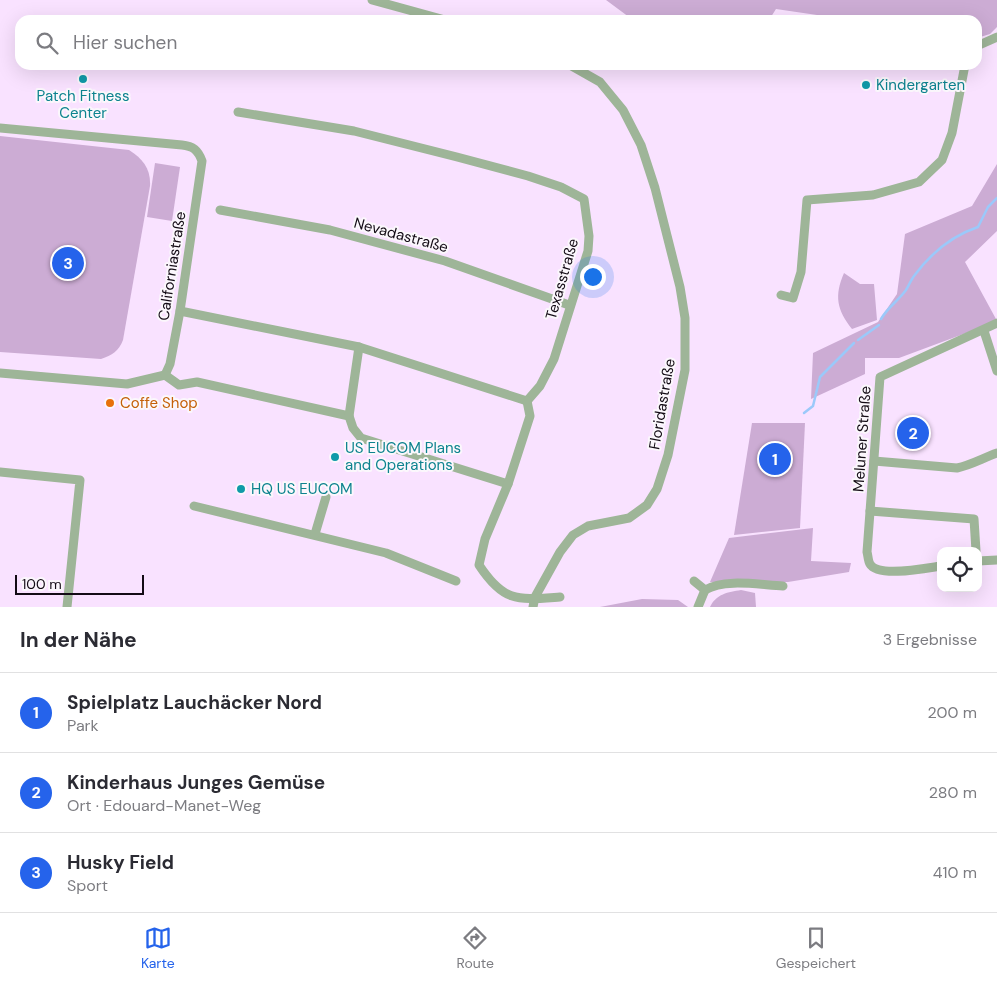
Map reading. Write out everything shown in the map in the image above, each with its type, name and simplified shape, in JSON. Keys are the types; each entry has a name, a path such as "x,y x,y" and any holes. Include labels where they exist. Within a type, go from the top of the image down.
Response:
{"street":[{"path":"372,0 427,15"},
{"path":"982,44 997,37"},
{"name":"Floridastraße","path":"533,607 535,597 560,552 573,535 588,526 629,518 647,505 657,489 668,455 685,370 685,318 680,287 655,188 641,145 623,110 600,82 579,70"},
{"path":"781,295 793,298 801,272 807,200 873,195 919,182 942,160 952,133 964,70"},
{"name":"Texasstraße","path":"238,112 354,131 544,181 584,199 589,236 588,251 569,305 554,359 540,386 527,401"},
{"name":"Californiastraße","path":"0,128 182,145 195,148 200,153 202,161 180,311 170,364 165,375"},
{"name":"Nevadastraße","path":"220,210 340,232 445,261 569,305"},
{"path":"180,311 360,348 527,401 530,416 508,484 485,538 479,565 491,584 515,599 560,597"},
{"name":"Meluner Straße","path":"937,567 900,572 876,569 870,564 867,552 880,377 900,366 984,331 997,323"},
{"path":"984,331 997,371"},
{"path":"360,348 349,416 353,428 360,438 508,484"},
{"path":"0,373 127,384 152,380 165,375 179,386 198,382 349,416"},
{"path":"874,461 957,468 969,466 980,459 997,453"},
{"path":"0,472 80,480 67,607"},
{"path":"315,534 326,497"},
{"path":"194,506 315,534 386,553 456,581"},
{"path":"870,511 974,519 976,547"},
{"path":"982,561 997,560"},
{"path":"694,581 705,590"},
{"path":"698,607 705,590 713,585 783,586"}],"shaded area":[{"path":"606,0 997,0 997,27 990,34 982,36 982,15 817,15 776,9 772,15 626,15"},
{"path":"0,136 129,150 145,165 149,174 150,186 123,340 117,350 109,356 101,359 0,352"},
{"path":"155,163 180,167 172,221 147,217"},
{"path":"997,164 997,231 965,262 996,319 985,326 899,358 865,358 865,374 811,399 813,353 878,322 897,294 905,234 972,206"},
{"path":"844,273 860,284 874,284 877,320 852,329 847,322 840,309 838,296"},
{"path":"752,423 805,423 800,528 734,535"},
{"path":"813,528 811,561 851,563 849,572 788,582 710,582 729,538"},
{"path":"741,590 755,593 756,607 710,607 719,596"},
{"path":"642,599 678,600 688,607 600,607"}],"waterway":[{"path":"881,319 906,290 927,260 950,240 978,227 988,207 997,198"},
{"path":"858,340 879,325"},
{"path":"804,413 813,406 820,377 854,343"}],"place":[{"name":"Patch Fitness Center","path":"83,79"},
{"name":"Kindergarten","path":"866,85"},
{"name":"Husky Field","path":"68,263"},
{"name":"Coffe Shop","path":"110,403"},
{"name":"Kinderhaus Junges Gemüse","path":"913,433"},
{"name":"US EUCOM Plans and Operations","path":"335,457"},
{"name":"Spielplatz Lauchäcker Nord","path":"775,459"},
{"name":"HQ US EUCOM","path":"241,489"}]}
